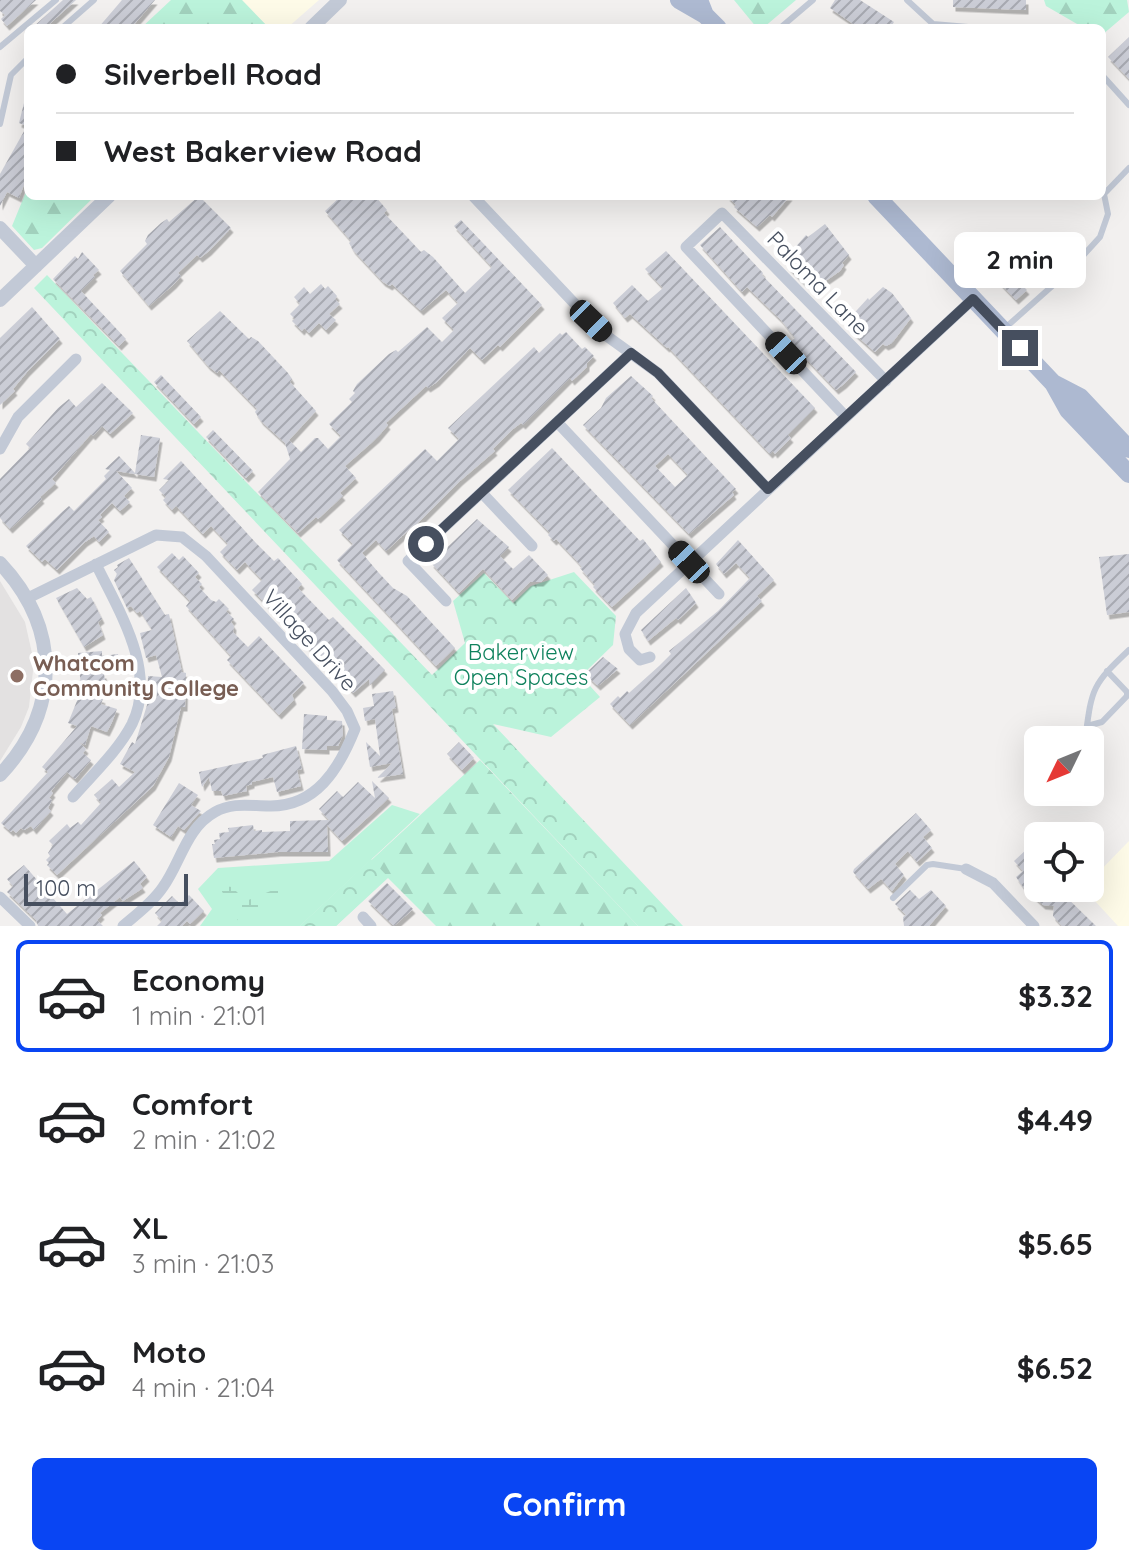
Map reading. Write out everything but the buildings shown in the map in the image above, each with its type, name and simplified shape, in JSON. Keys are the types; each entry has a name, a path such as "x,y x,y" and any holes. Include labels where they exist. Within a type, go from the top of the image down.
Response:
{"main road":[{"path":"679,0 707,14"},
{"path":"880,200 1053,383 1068,410 1129,474"},
{"path":"1053,383 1080,397 1129,449"}],"street":[{"path":"316,24 340,0"},
{"path":"0,300 105,200"},
{"path":"477,200 591,321 658,373 768,489"},
{"name":"Paloma Lane","path":"846,417 686,247 722,213 886,381"},
{"path":"0,228 36,266"},
{"path":"650,657 640,660 629,649 625,634 636,613 973,299"},
{"path":"446,601 408,561 631,353"},
{"path":"0,449 18,417 76,359"},
{"path":"557,422 719,594"},
{"path":"482,493 532,546"},
{"name":"Village Drive","path":"28,598 156,535 182,537 206,556 332,691 347,711 355,729 344,758 314,794 291,805 238,804 216,811 195,826 163,887 123,926"},
{"path":"0,563 28,598 38,621 46,686 41,711 29,739 0,775"},
{"path":"73,797 116,748 133,722 140,690 137,658 128,630 96,564"},
{"path":"966,869 993,883 1034,926"},
{"path":"0,897 30,926"}],"lane":[{"path":"27,24 56,0"},
{"path":"67,24 94,0"},
{"path":"785,24 813,0"},
{"path":"907,0 933,24"},
{"path":"1,45 24,26"},
{"path":"0,124 11,75 24,62"},
{"path":"1106,79 1129,105"},
{"path":"1106,192 1129,168"},
{"path":"1003,330 1069,271 1100,237 1108,214 1105,200"},
{"path":"1107,671 1127,692 1127,696 1102,722 1087,726 1091,692 1107,671 1129,650"},
{"path":"893,898 927,865 966,869"}],"shaded area":[{"path":"242,0 319,0 292,24 265,24"},
{"name":"Whatcom Community College","path":"0,581 25,622 34,662 29,707 21,727 0,761"},
{"path":"1129,841 1129,926 1118,926 1096,902 1104,902 1104,867"}],"green space":[{"path":"171,0 242,0 265,24 145,24"},
{"path":"734,0 796,0 768,24 754,24"},
{"path":"1044,0 1127,0 1129,12 1106,32 1106,24 1077,24 1046,6"},
{"path":"24,197 24,200 91,200 42,248 34,250 12,226"},
{"name":"Bakerview Open Spaces","path":"47,275 432,675 465,643 453,601 484,573 513,603 531,586 574,572 616,616 613,645 581,676 600,697 551,737 493,724 683,926 638,926 34,288"},
{"path":"480,760 638,926 436,926 388,878 336,926 300,926"},
{"path":"392,805 420,814 300,926 200,926 212,909 198,889 218,868 329,861"},
{"path":"371,859 388,877 336,926 300,926"},
{"path":"281,872 280,896 254,916 256,926 240,926 230,899 214,885 232,887 246,901 273,890"}],"place":[{"name":"Whatcom Community College","path":"17,676"}],"route":[{"path":"426,544 631,353 658,373 768,489 973,299 1020,348"}]}
